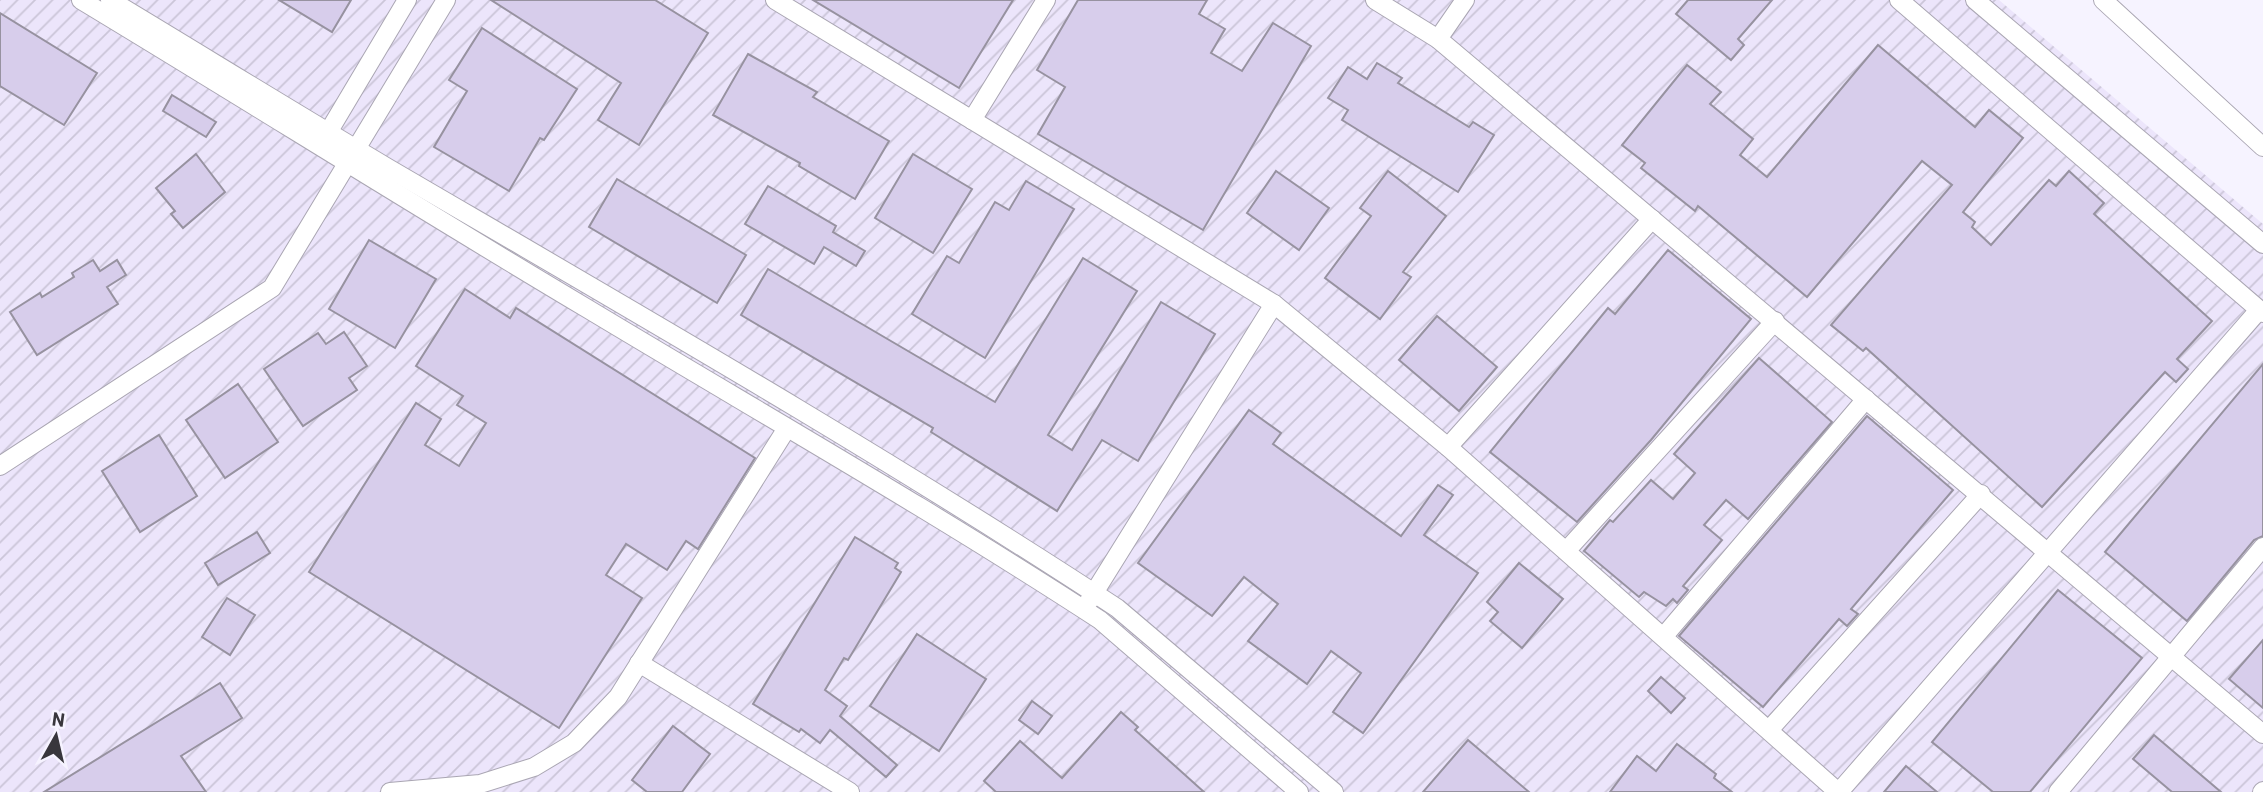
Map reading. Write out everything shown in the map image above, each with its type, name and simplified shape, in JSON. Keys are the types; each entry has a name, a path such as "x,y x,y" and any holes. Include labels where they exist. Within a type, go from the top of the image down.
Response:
{"street":[{"path":"81,0 324,139"},
{"path":"110,0 324,139 787,428 995,552 1100,620 1299,792"},
{"path":"324,139 407,0"},
{"path":"0,466 272,288 446,0"},
{"path":"775,0 1274,304 1448,447 1839,792 2261,311 1899,0"},
{"path":"972,120 1046,0"},
{"path":"1375,0 1438,38 2263,734"},
{"path":"1438,38 1465,0"},
{"path":"1975,0 2263,244"},
{"path":"2103,0 2263,147"},
{"path":"350,155 626,306 1003,534 1117,608 1334,792"},
{"path":"1448,447 1652,219"},
{"path":"1084,610 1274,304"},
{"path":"1567,550 1775,321"},
{"path":"1664,636 1866,399"},
{"path":"390,792 480,784 534,767 575,743 618,697 787,428"},
{"path":"1769,730 1981,494"},
{"path":"2058,792 2263,547"},
{"path":"639,663 849,792"}],"shaded area":[{"path":"0,0 1999,0 2263,224 2263,792 0,792"}],"building":[{"path":"279,0 351,0 332,32"},
{"path":"491,0 655,0 708,33 639,145 598,120 621,83"},
{"path":"813,0 1013,0 959,88"},
{"path":"1078,0 1207,0 1199,14 1225,29 1211,53 1242,71 1273,23 1311,46 1203,230 1038,134 1065,87 1037,70"},
{"path":"1688,0 1772,0 1738,39 1744,45 1731,60 1676,14"},
{"path":"0,13 97,73 64,125 0,86"},
{"path":"482,28 577,89 544,140 540,138 509,191 434,147 467,91 449,80"},
{"path":"1878,45 1975,127 1989,110 2023,138 1963,212 1975,222 1972,227 1991,245 2049,180 2056,186 2069,171 2104,203 2094,214 2212,321 2177,359 2188,369 2176,382 2165,372 2042,507 1866,348 1863,351 1831,325 1952,185 1922,161 1807,297 1698,206 1695,211 1641,168 1645,163 1622,145 1687,65 1721,92 1710,104 1753,139 1740,155 1767,177"},
{"path":"748,54 817,92 813,97 889,141 855,199 799,166 800,163 713,115"},
{"path":"1377,63 1402,78 1398,83 1469,127 1473,122 1494,135 1458,192 1342,120 1348,110 1328,98 1348,67 1367,79"},
{"path":"172,95 216,122 206,137 163,111"},
{"path":"196,154 225,192 183,228 171,214 175,211 156,188"},
{"path":"913,154 972,189 933,253 875,218"},
{"path":"1276,171 1329,208 1299,250 1247,213"},
{"path":"1388,171 1446,216 1403,272 1411,277 1380,319 1325,278 1371,216 1360,208"},
{"path":"617,179 746,255 717,303 589,227"},
{"path":"1026,181 1074,209 985,358 912,314 947,256 959,263 995,202 1009,210"},
{"path":"768,186 836,226 833,232 865,251 856,266 824,247 814,264 745,224"},
{"path":"369,240 436,279 395,348 329,309"},
{"path":"1668,250 1751,319 1651,440 1577,522 1490,452 1608,308 1615,314"},
{"path":"1083,258 1137,291 1048,435 1072,450 1161,302 1215,334 1138,461 1102,440 1057,511 931,432 933,428 741,315 768,269 995,402"},
{"path":"93,260 100,271 117,260 126,275 107,287 118,304 37,355 10,312 40,293 42,297 74,277 72,273"},
{"path":"465,289 510,318 516,308 755,458 698,549 686,541 667,570 626,544 606,575 642,598 559,728 309,572 416,403 441,419 425,445 459,466 486,423 457,405 463,396 416,366"},
{"path":"1437,316 1497,367 1459,411 1399,360"},
{"path":"344,332 367,366 349,378 357,390 303,426 264,369 318,333 326,344"},
{"path":"1759,358 1832,422 1748,519 1726,500 1704,525 1722,540 1683,586 1688,590 1677,603 1673,599 1666,606 1644,592 1639,597 1584,551 1610,520 1613,522 1651,480 1673,499 1695,473 1674,454"},
{"path":"2263,364 2263,536 2254,540 2187,621 2105,552"},
{"path":"238,384 278,442 225,478 186,420"},
{"path":"1249,410 1281,433 1273,444 1401,536 1438,485 1453,495 1424,535 1478,573 1363,733 1333,712 1361,673 1331,651 1307,684 1248,641 1278,604 1244,577 1212,616 1138,563"},
{"path":"1867,416 1953,490 1851,609 1858,614 1847,626 1839,619 1763,707 1679,636"},
{"path":"159,435 197,496 140,532 102,471"},
{"path":"257,532 270,553 218,585 205,563"},
{"path":"855,537 898,563 895,568 901,572 848,660 844,658 825,690 847,706 840,716 897,765 886,777 830,730 820,743 801,729 799,732 753,704"},
{"path":"1519,563 1563,599 1522,648 1490,621 1498,612 1487,602"},
{"path":"2058,590 2142,658 2030,792 1993,792 1932,742"},
{"path":"227,598 255,615 230,655 202,637"},
{"path":"917,634 986,679 939,751 870,706"},
{"path":"2263,640 2263,708 2229,679"},
{"path":"1661,677 1685,698 1671,713 1648,691"},
{"path":"220,683 242,718 181,756 206,792 44,792"},
{"path":"1032,701 1052,716 1038,734 1019,720"},
{"path":"1121,712 1138,727 1135,730 1204,792 996,792 984,781 1020,741 1062,778"},
{"path":"673,726 710,754 682,792 647,792 632,780"},
{"path":"2154,735 2221,792 2172,792 2133,759"},
{"path":"1468,740 1529,792 1423,792"},
{"path":"1677,744 1716,774 1714,778 1732,792 1610,792 1637,756 1656,771"},
{"path":"1906,766 1937,792 1884,792"}]}
